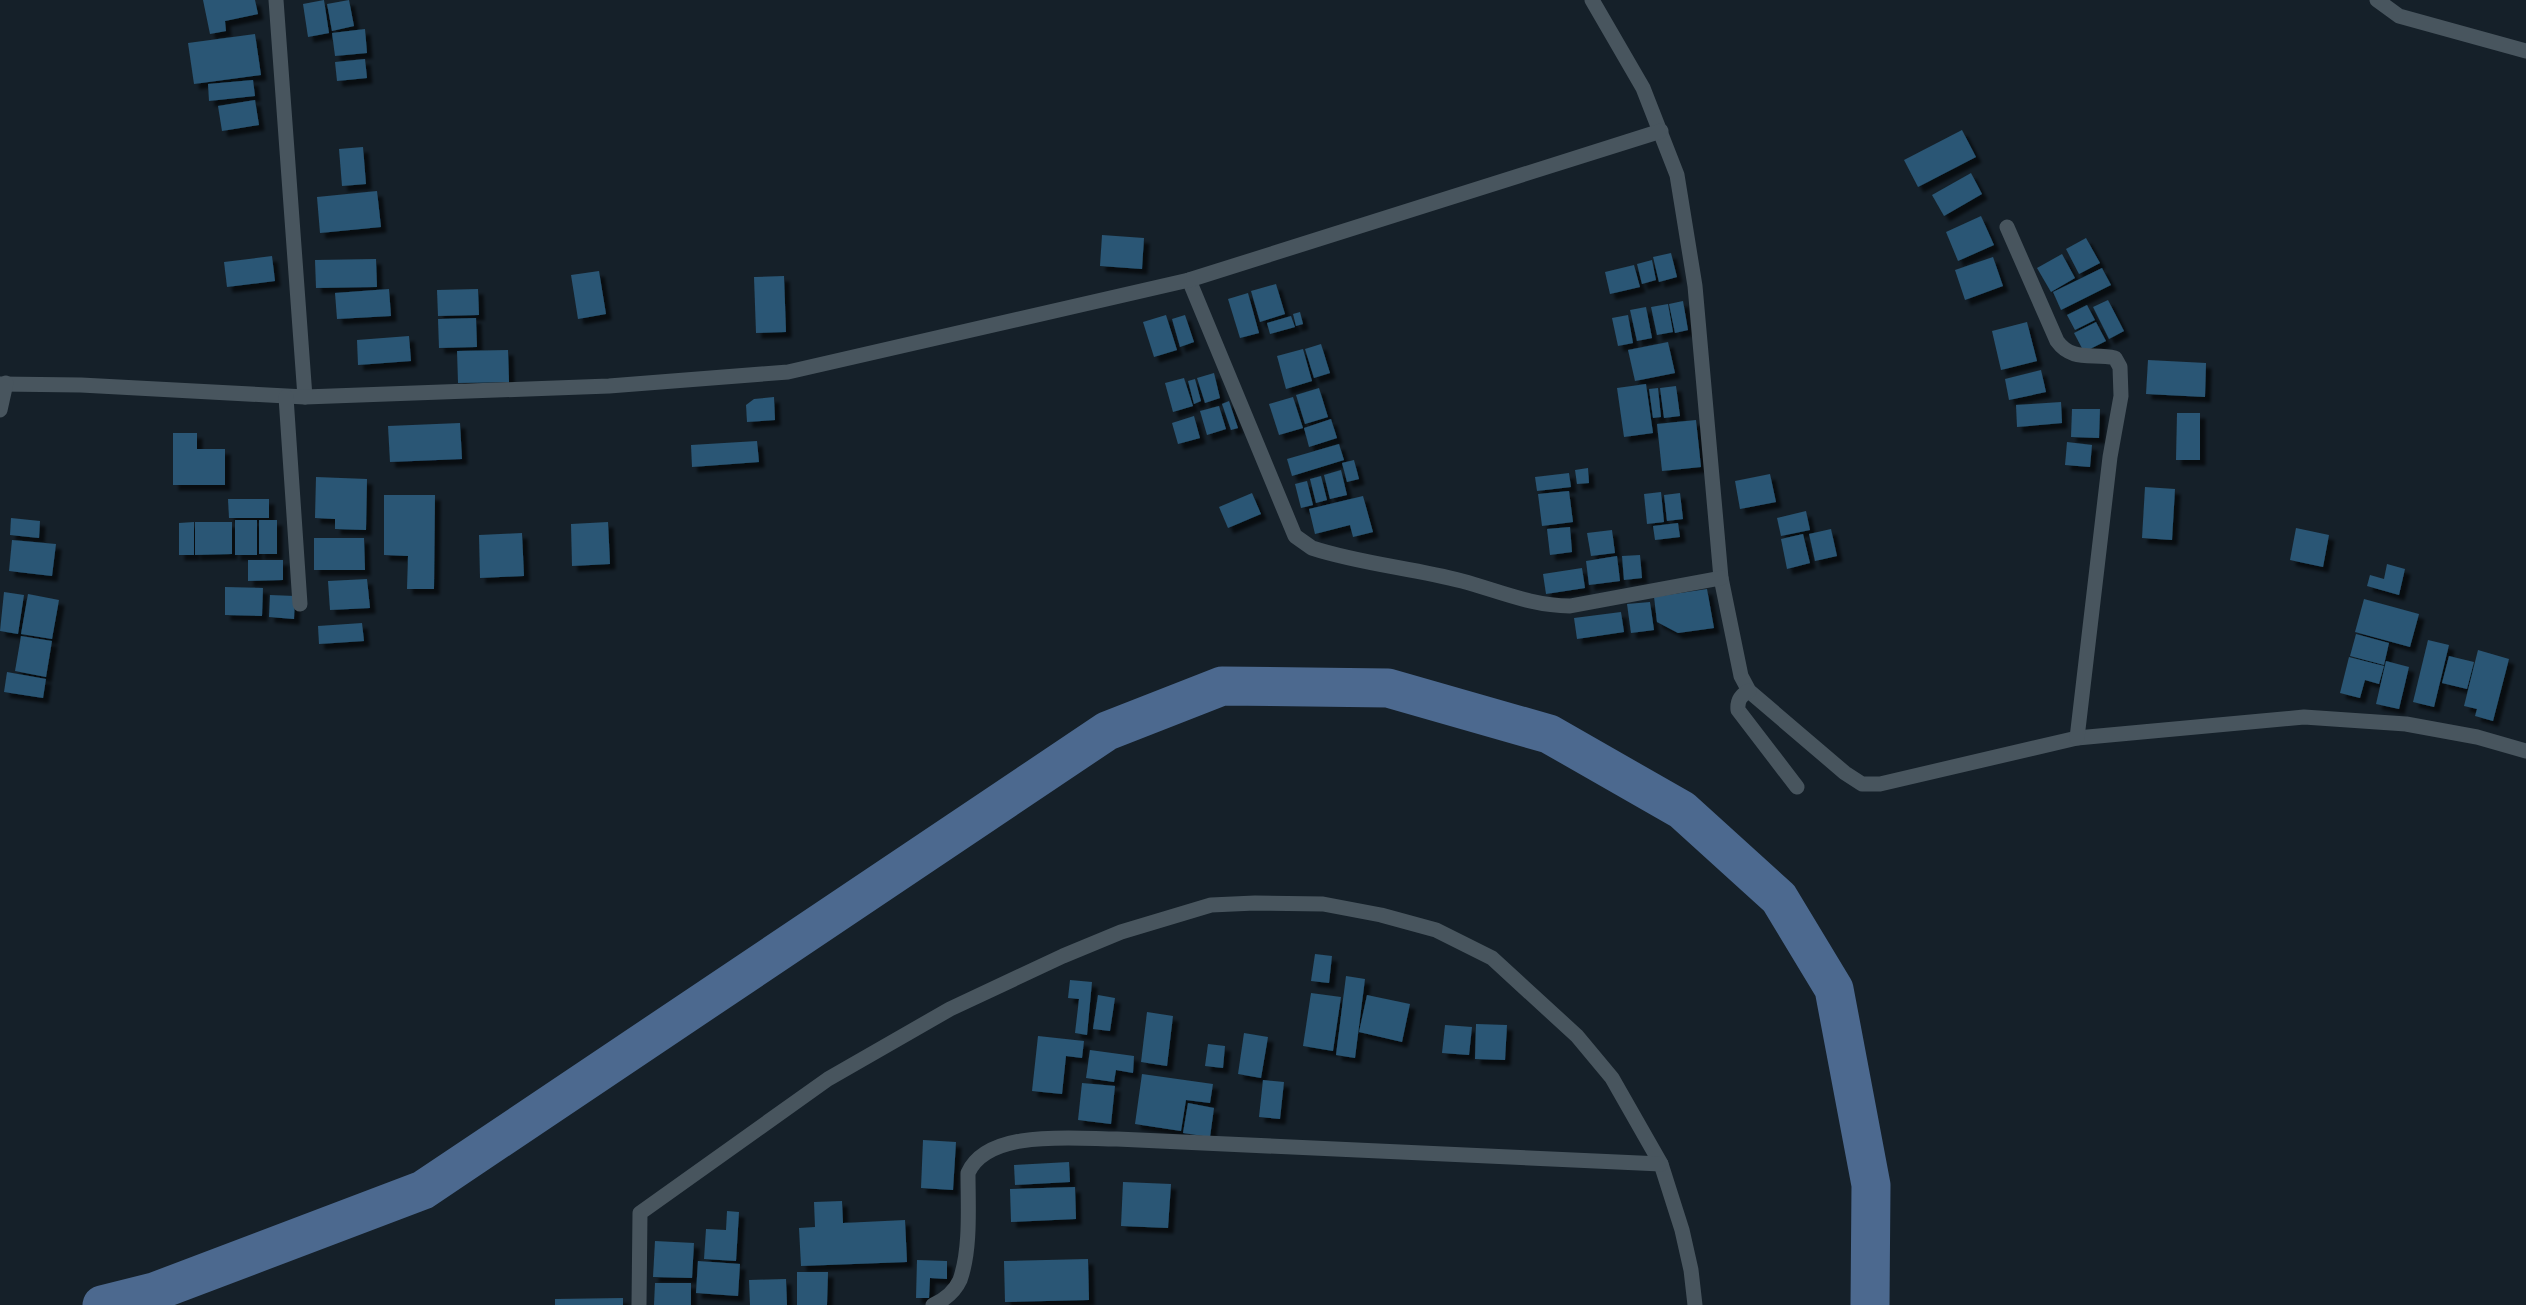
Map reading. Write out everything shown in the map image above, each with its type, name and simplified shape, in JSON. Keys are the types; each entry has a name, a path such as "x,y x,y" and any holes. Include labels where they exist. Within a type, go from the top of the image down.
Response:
{"street":[{"path":"276,0 305,397"},
{"path":"1593,0 1643,88 1677,175 1695,286 1721,578 1741,676 1749,691 1845,773 1862,784 1880,784 2077,738 2304,717 2406,724 2476,737 2526,751"},
{"path":"2377,0 2379,4 2399,16 2526,51"},
{"path":"0,410 3,383 305,397 609,386 788,372 1189,280 1661,131"},
{"path":"2007,227 2057,341 2064,351 2073,355 2115,358 2122,378 2110,457 2077,738"},
{"path":"1189,280 1295,536 1307,545 1323,552 1462,581 1552,606 1570,606 1721,578"},
{"path":"286,397 300,604"},
{"path":"1749,691 1739,700 1738,710 1797,787"},
{"path":"639,1305 640,1213 819,1086 950,1008 1063,956 1121,932 1211,905 1255,903 1323,904 1381,915 1436,930 1492,958 1577,1036 1612,1078 1661,1164 1682,1230 1691,1270 1695,1305"},
{"path":"933,1305 949,1295 960,1280 967,1241 968,1173 973,1164 990,1150 1005,1144 1044,1139 1117,1139 1661,1164"}],"building":[{"path":"203,0 255,0 258,14 225,21 226,31 210,34"},
{"path":"324,0 329,33 308,37 303,4"},
{"path":"349,0 354,26 332,31 327,4"},
{"path":"365,29 367,53 335,56 332,33"},
{"path":"255,34 261,75 194,84 188,43"},
{"path":"365,59 367,78 337,81 335,62"},
{"path":"253,80 255,96 209,101 208,84"},
{"path":"255,100 259,125 222,131 218,106"},
{"path":"1962,130 1976,157 1918,187 1904,160"},
{"path":"363,147 366,184 342,186 339,149"},
{"path":"1971,173 1982,194 1944,216 1932,195"},
{"path":"377,191 381,227 320,233 317,197"},
{"path":"1981,216 1994,245 1958,261 1946,232"},
{"path":"1102,235 1144,238 1142,269 1100,266"},
{"path":"2086,238 2100,263 2079,274 2066,249"},
{"path":"1671,253 1677,277 1659,282 1653,257"},
{"path":"2062,254 2075,278 2051,292 2037,268"},
{"path":"272,256 275,281 227,287 224,262"},
{"path":"1993,257 2003,286 1965,300 1955,270"},
{"path":"376,259 377,287 316,288 315,260"},
{"path":"1652,260 1656,280 1642,284 1637,264"},
{"path":"1634,265 1640,287 1610,294 1605,272"},
{"path":"2102,268 2111,285 2061,310 2053,292"},
{"path":"599,271 606,314 578,319 571,275"},
{"path":"784,276 786,332 756,333 754,277"},
{"path":"1276,284 1285,314 1260,322 1251,291"},
{"path":"389,289 391,316 337,319 335,293"},
{"path":"478,289 479,315 438,316 437,290"},
{"path":"1248,293 1259,333 1240,338 1228,299"},
{"path":"2108,300 2124,331 2109,339 2093,307"},
{"path":"1683,301 1688,330 1675,333 1669,304"},
{"path":"1668,304 1673,332 1657,335 1651,307"},
{"path":"2087,305 2095,320 2075,330 2067,315"},
{"path":"1646,307 1652,338 1637,341 1630,310"},
{"path":"1300,312 1303,324 1296,326 1293,314"},
{"path":"1166,315 1177,350 1154,357 1143,322"},
{"path":"1185,315 1194,342 1180,347 1172,319"},
{"path":"1628,315 1633,343 1618,346 1612,318"},
{"path":"1291,316 1295,327 1270,334 1267,323"},
{"path":"476,318 477,347 439,348 438,319"},
{"path":"2027,322 2037,361 2001,370 1992,331"},
{"path":"2096,322 2106,341 2084,352 2074,333"},
{"path":"409,336 411,361 358,365 357,340"},
{"path":"1668,342 1675,373 1635,381 1628,350"},
{"path":"1321,344 1330,373 1314,378 1305,349"},
{"path":"1303,349 1312,381 1286,389 1277,356"},
{"path":"508,350 509,382 458,383 457,351"},
{"path":"2148,360 2206,363 2205,397 2146,394"},
{"path":"2041,370 2046,392 2009,400 2005,379"},
{"path":"1214,373 1220,398 1205,403 1197,378"},
{"path":"1184,378 1193,406 1173,412 1165,383"},
{"path":"1195,379 1201,401 1194,404 1188,381"},
{"path":"1646,384 1653,433 1624,437 1617,388"},
{"path":"1676,386 1680,416 1664,418 1660,388"},
{"path":"1319,388 1328,417 1305,424 1296,395"},
{"path":"1658,388 1661,417 1653,418 1649,389"},
{"path":"774,397 775,420 747,422 746,405 754,399"},
{"path":"1293,397 1303,428 1279,435 1269,404"},
{"path":"1229,401 1238,428 1231,430 1222,404"},
{"path":"2061,402 2062,423 2017,427 2016,405"},
{"path":"1219,406 1226,429 1207,435 1200,411"},
{"path":"2072,409 2100,409 2099,438 2071,437"},
{"path":"2177,413 2200,413 2200,460 2176,460"},
{"path":"1194,416 1200,438 1178,444 1172,423"},
{"path":"1331,419 1337,438 1309,447 1304,428"},
{"path":"1696,420 1701,467 1662,471 1657,424"},
{"path":"460,423 462,459 390,462 388,426"},
{"path":"173,433 197,433 197,449 225,449 225,485 173,485"},
{"path":"757,441 759,462 692,467 691,445"},
{"path":"2067,442 2092,445 2090,467 2065,465"},
{"path":"1339,444 1344,460 1292,476 1287,459"},
{"path":"1354,460 1359,479 1347,482 1342,463"},
{"path":"1588,468 1589,483 1577,484 1575,470"},
{"path":"1341,470 1347,495 1330,499 1324,475"},
{"path":"1569,473 1571,487 1537,491 1535,477"},
{"path":"1770,474 1776,502 1740,509 1735,481"},
{"path":"1321,476 1327,500 1316,503 1310,479"},
{"path":"316,477 367,479 366,530 335,529 335,519 315,518"},
{"path":"1307,481 1313,505 1301,508 1295,484"},
{"path":"2145,487 2175,489 2172,540 2142,538"},
{"path":"1569,491 1573,522 1542,526 1538,494"},
{"path":"1661,492 1664,522 1647,524 1644,494"},
{"path":"1252,493 1261,514 1228,528 1219,507"},
{"path":"1680,493 1683,519 1667,521 1664,495"},
{"path":"384,495 435,495 434,589 407,589 408,556 384,555"},
{"path":"1363,496 1373,532 1353,537 1350,525 1315,534 1309,509"},
{"path":"228,499 269,499 269,518 229,518"},
{"path":"1806,511 1810,530 1781,536 1777,518"},
{"path":"11,518 40,521 39,538 10,535"},
{"path":"235,520 257,520 257,555 235,555"},
{"path":"259,520 277,520 277,554 259,554"},
{"path":"194,522 194,555 179,555 179,523"},
{"path":"195,522 232,522 232,554 195,555"},
{"path":"608,522 610,564 572,566 571,524"},
{"path":"1678,523 1680,537 1655,540 1653,526"},
{"path":"1570,527 1572,552 1550,555 1547,529"},
{"path":"2296,528 2329,535 2323,567 2290,560"},
{"path":"1831,529 1837,556 1815,561 1809,534"},
{"path":"1612,530 1615,553 1591,556 1587,533"},
{"path":"522,533 524,576 480,578 479,535"},
{"path":"1803,534 1810,563 1787,569 1781,539"},
{"path":"314,538 364,538 365,570 314,570"},
{"path":"12,540 56,544 52,576 9,571"},
{"path":"1640,555 1642,578 1624,580 1622,556"},
{"path":"1617,556 1620,581 1589,585 1586,561"},
{"path":"248,560 283,560 283,580 248,581"},
{"path":"2387,564 2405,569 2399,595 2367,586 2370,575 2384,579"},
{"path":"1582,568 1585,588 1546,594 1543,574"},
{"path":"367,579 370,608 330,610 328,581"},
{"path":"225,587 263,588 262,616 225,615"},
{"path":"1707,589 1714,628 1678,633 1657,622 1654,597"},
{"path":"4,592 24,595 18,634 0,631"},
{"path":"28,594 59,600 52,639 21,634"},
{"path":"270,595 295,596 294,619 269,617"},
{"path":"2364,599 2419,614 2410,647 2355,632"},
{"path":"1650,602 1654,630 1631,633 1627,604"},
{"path":"1621,612 1624,632 1577,639 1574,618"},
{"path":"362,623 364,641 319,644 318,626"},
{"path":"2356,634 2389,643 2384,665 2350,656"},
{"path":"21,636 52,641 46,677 15,671"},
{"path":"2428,640 2449,645 2434,707 2413,702"},
{"path":"2478,650 2509,659 2493,721 2475,716 2477,709 2464,706"},
{"path":"2449,656 2474,662 2467,689 2442,683"},
{"path":"2349,657 2384,666 2379,684 2365,680 2360,698 2340,693"},
{"path":"2386,661 2409,667 2399,709 2376,704"},
{"path":"7,672 46,679 43,698 4,692"},
{"path":"1315,954 1332,956 1329,983 1311,981"},
{"path":"1346,976 1365,979 1355,1058 1336,1055"},
{"path":"1070,980 1092,982 1087,1035 1075,1033 1079,999 1068,998"},
{"path":"1311,993 1341,997 1333,1051 1303,1046"},
{"path":"1098,995 1115,998 1110,1031 1093,1029"},
{"path":"1367,995 1410,1004 1402,1042 1359,1032"},
{"path":"1147,1012 1173,1016 1167,1066 1141,1062"},
{"path":"1476,1024 1507,1025 1505,1060 1475,1059"},
{"path":"1445,1025 1472,1027 1469,1055 1442,1053"},
{"path":"1244,1033 1268,1037 1261,1078 1238,1074"},
{"path":"1038,1036 1084,1041 1082,1058 1066,1056 1062,1094 1032,1091"},
{"path":"1208,1044 1225,1046 1223,1068 1205,1066"},
{"path":"1090,1050 1134,1056 1133,1073 1116,1070 1114,1082 1086,1078"},
{"path":"1142,1074 1213,1084 1210,1103 1186,1100 1181,1131 1135,1124"},
{"path":"1263,1080 1284,1082 1280,1119 1259,1117"},
{"path":"1082,1083 1115,1086 1111,1124 1078,1120"},
{"path":"1188,1103 1214,1108 1210,1137 1183,1133"},
{"path":"923,1140 956,1142 953,1190 921,1188"},
{"path":"1069,1162 1070,1182 1015,1185 1014,1165"},
{"path":"1123,1182 1171,1184 1168,1228 1121,1226"},
{"path":"1075,1187 1076,1219 1011,1222 1010,1189"},
{"path":"842,1201 843,1223 905,1220 907,1262 801,1266 799,1228 815,1227 814,1202"},
{"path":"727,1211 739,1212 736,1261 704,1259 706,1229 726,1230"},
{"path":"655,1241 694,1243 692,1278 653,1277"},
{"path":"1088,1259 1089,1300 1005,1302 1004,1261"},
{"path":"917,1260 947,1261 947,1279 930,1278 929,1298 916,1298"},
{"path":"698,1261 740,1264 738,1296 696,1293"},
{"path":"797,1272 828,1272 827,1305 797,1305"},
{"path":"786,1279 787,1305 750,1305 749,1280"},
{"path":"655,1283 691,1283 691,1305 654,1305"},
{"path":"623,1298 623,1305 555,1305 555,1299"}],"waterway":[{"path":"102,1305 154,1292 423,1190 1107,731 1222,686 1388,688 1549,734 1682,810 1779,898 1834,989 1871,1185 1870,1305"}]}
